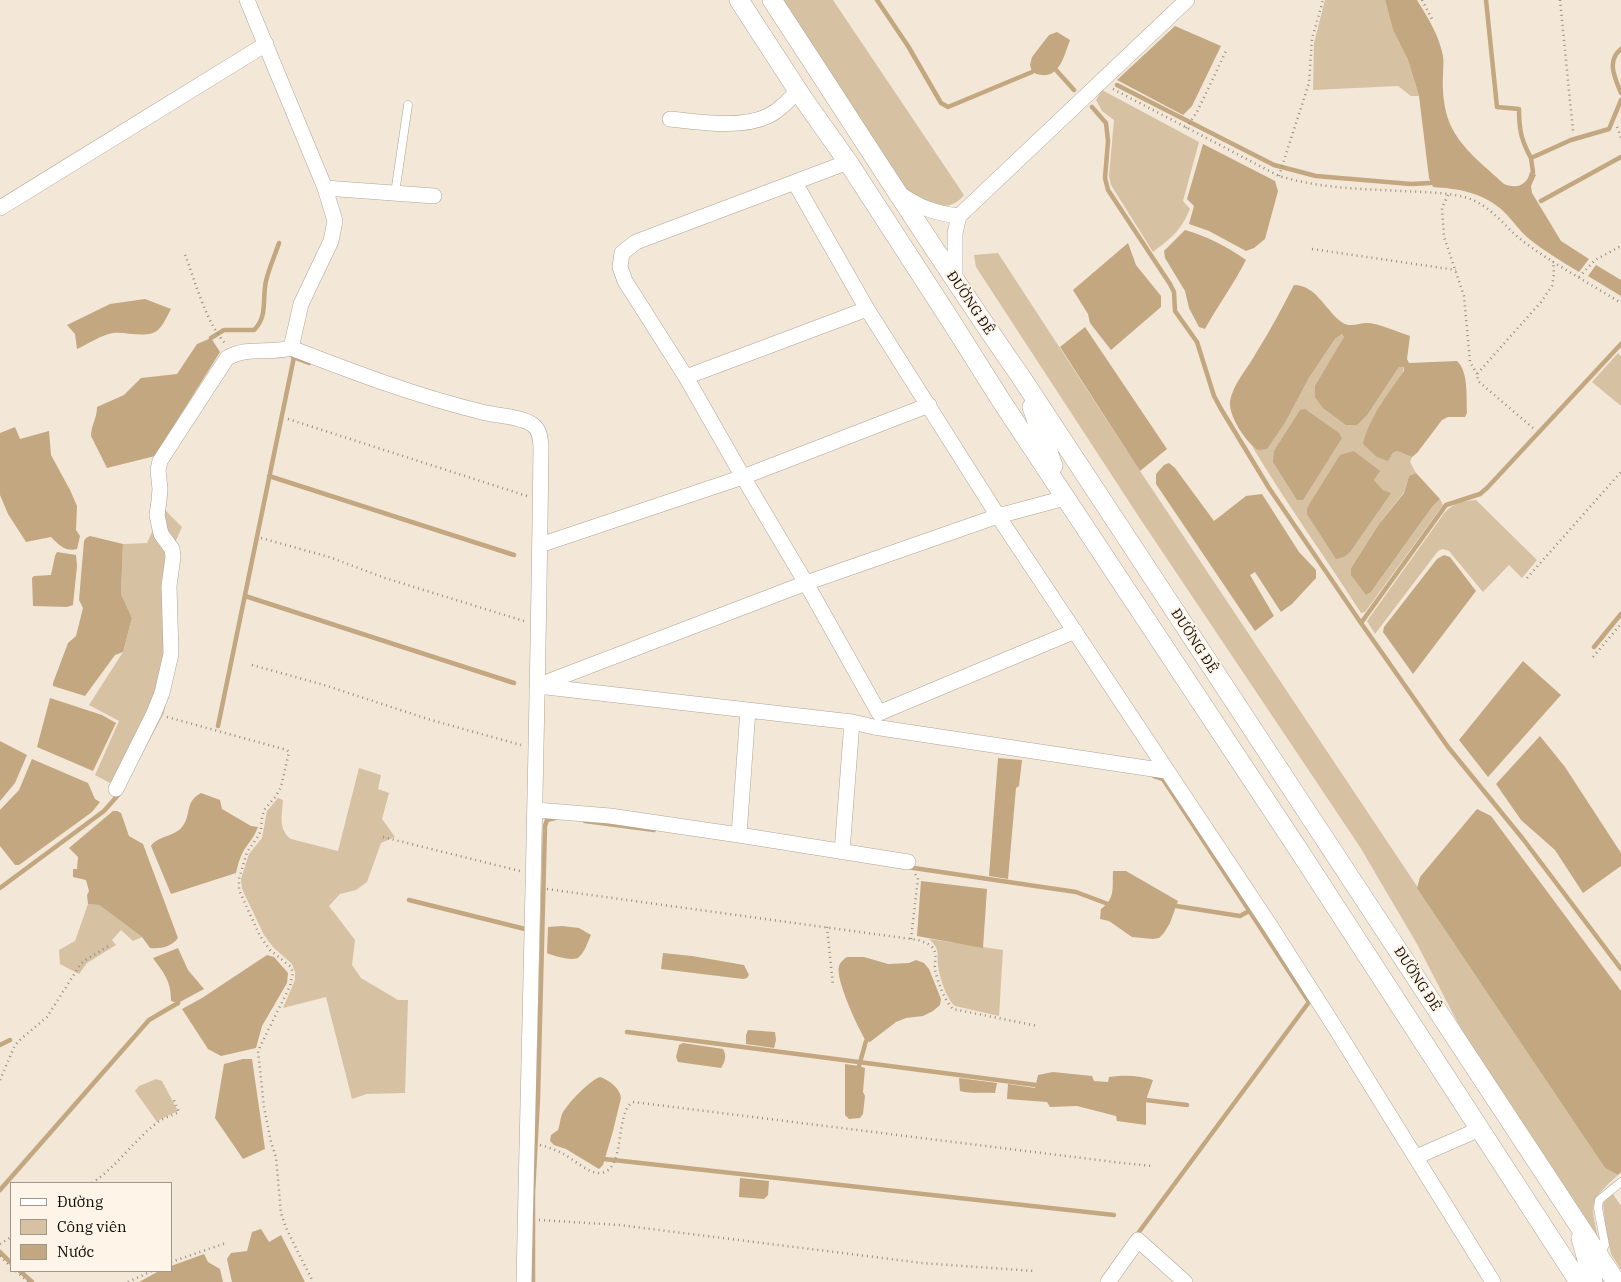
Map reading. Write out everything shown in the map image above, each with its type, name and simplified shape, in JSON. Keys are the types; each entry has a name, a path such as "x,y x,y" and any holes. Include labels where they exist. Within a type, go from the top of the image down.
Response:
{"street":[{"path":"247,0 324,188 334,221 331,241 301,304 291,348"},
{"name":"ĐƯỜNG ĐÊ","path":"739,0 848,162 1065,498 1298,849 1579,1282"},
{"name":"ĐƯỜNG ĐÊ","path":"772,0 898,192 954,282 1021,377 1616,1282"},
{"path":"954,282 955,233 959,216 1187,0"},
{"path":"0,208 266,44"},
{"path":"670,119 730,123 749,122 768,116 782,107 798,90"},
{"path":"848,162 636,242 622,254 620,267 625,281 686,377 806,583 876,720"},
{"path":"795,182 867,309 998,516 1276,935 1493,1282"},
{"path":"324,188 434,196"},
{"path":"898,192 916,204 939,214 959,216"},
{"path":"686,377 867,309"},
{"path":"116,789 154,713 162,693 171,654 169,586 172,549 161,534 157,515 160,489 158,470 160,461 227,358 236,353 291,348 365,377 441,402 488,414 523,420 534,426 540,434 541,446 540,545 536,810 524,1282"},
{"path":"538,686 806,583 998,516 1065,498 1021,377"},
{"path":"540,545 743,477 929,405"},
{"path":"876,720 1075,631"},
{"path":"538,686 852,722 876,720 1166,771"},
{"path":"739,834 748,710"},
{"path":"842,852 852,722"},
{"path":"536,810 610,816 739,834 842,852 911,868"},
{"path":"1416,1157 1480,1129"},
{"path":"1576,1222 1593,1282"},
{"path":"1108,1282 1138,1240 1185,1282"}],"lane":[{"path":"395,194 408,105"},
{"path":"1599,1256 1605,1245 1598,1208 1599,1200 1621,1182"}],"path":[{"path":"1279,176 1309,83 1312,39 1323,0"},
{"path":"1422,0 1432,18"},
{"path":"1560,0 1573,131"},
{"path":"1186,128 1197,112 1227,49"},
{"path":"1100,82 1279,176 1303,183 1339,188 1463,197 1481,204 1522,240 1553,262 1621,303"},
{"path":"1617,127 1621,138"},
{"path":"1448,195 1442,208 1444,237 1464,296 1470,362 1477,374 1478,381 1533,428"},
{"path":"1580,277 1596,260 1621,246"},
{"path":"1312,249 1456,270"},
{"path":"185,255 209,318 220,338 236,353"},
{"path":"1477,374 1541,302 1552,286 1553,262"},
{"path":"288,419 521,495 540,498"},
{"path":"1526,578 1621,472"},
{"path":"261,538 329,557 385,578 539,626"},
{"path":"1593,657 1621,624"},
{"path":"252,665 321,684 431,720 537,749"},
{"path":"154,713 289,752 281,787 264,810 259,835 247,852 239,879 239,890 260,936 270,950 290,967 293,973 290,986 258,1051 264,1107 276,1157 281,1213 286,1228 313,1282"},
{"path":"383,837 560,890 911,939 926,943 933,948 937,976 948,1004 953,1009 1038,1026"},
{"path":"911,868 918,878 911,939"},
{"path":"827,927 833,986"},
{"path":"0,1080 15,1045 47,1017 80,965 110,945"},
{"path":"93,1182 107,1172 132,1146 162,1120 179,1112 172,1098"},
{"path":"527,1142 544,1146 563,1154 593,1172 603,1173 612,1165 619,1150 626,1108 629,1104 640,1102 1152,1166"},
{"path":"525,1219 619,1225 922,1263 1034,1271"},
{"path":"172,1262 226,1243"},
{"path":"0,1256 10,1265"},
{"path":"17,1272 28,1282"},
{"path":"128,1282 150,1272"}],"green space":[{"path":"779,0 833,0 964,195 959,200 946,206 926,203 914,196 897,179"},
{"path":"1325,0 1385,0 1393,30 1408,60 1419,96 1411,96 1398,86 1313,90 1314,43"},
{"path":"1102,90 1199,142 1183,201 1190,209 1175,233 1153,252 1111,185 1109,176 1114,120 1102,111 1096,100"},
{"path":"998,253 1140,471 1605,1168 1618,1175 1596,1198 1594,1204 1594,1219 1599,1242 1462,1031 1417,944 1360,847 1139,517 976,267 974,255"},
{"path":"1342,334 1344,337 1339,346 1367,414 1399,367 1404,366 1388,461 1393,453 1397,451 1412,457 1410,462 1416,473 1409,476 1404,492 1379,524 1351,568 1366,595 1371,592 1432,507 1440,499 1443,505 1365,612 1361,613 1252,446 1258,450 1286,421 1309,378 1335,339","holes":["1354,451 1379,471 1374,480 1383,490 1390,494 1307,508"]},
{"path":"1618,353 1621,356 1621,406 1592,382"},
{"path":"1476,500 1537,560 1522,578 1509,565 1483,592 1449,551 1443,549 1438,551 1375,634 1367,621 1445,512 1459,503"},
{"path":"163,508 182,527 174,545 170,684 164,713 123,790 95,775 119,721 89,705 123,652 132,618 121,594 123,544 147,543"},
{"path":"359,768 381,775 378,789 389,793 382,819 395,837 381,843 367,882 356,890 340,894 329,906 355,940 352,965 361,978 398,1000 408,1000 405,1093 367,1094 352,1099 326,997 283,1008 295,980 295,972 292,964 273,947 264,935 242,889 241,879 249,854 262,838 267,811 278,798 283,800 282,826 291,839 338,851"},
{"path":"88,904 99,905 142,937 133,941 121,930 112,940 116,945 87,963 79,974 60,964 59,950 75,941"},
{"path":"929,939 1003,950 999,1016 955,1006 952,1003 946,993 940,975 936,948"},
{"path":"156,1079 162,1081 178,1111 157,1122 135,1091 139,1086"},
{"path":"1613,1194 1621,1206 1621,1270 1611,1254 1605,1224 1603,1203"}],"water":[{"path":"1385,0 1417,0 1433,27 1441,48 1446,113 1455,133 1474,157 1504,184 1517,186 1524,183 1529,177 1530,172 1536,175 1531,186 1532,193 1561,241 1589,259 1579,272 1524,235 1508,216 1493,203 1469,192 1433,187 1429,178 1419,96 1408,60 1393,30"},
{"path":"1175,26 1221,46 1192,106 1183,115 1117,80"},
{"path":"1057,32 1070,40 1062,62 1054,72 1048,75 1032,72 1030,65 1032,57 1049,35"},
{"path":"1203,144 1275,181 1278,191 1265,239 1254,248 1246,251 1209,231 1189,224 1194,206 1187,199"},
{"path":"1185,230 1217,242 1246,260 1205,329 1199,327 1189,308 1185,291 1165,258 1164,251"},
{"path":"1128,243 1136,265 1161,296 1161,307 1111,350 1090,323 1088,314 1073,290"},
{"path":"1596,265 1621,280 1621,296 1588,276"},
{"path":"1294,285 1309,289 1343,323 1353,325 1374,324 1410,336 1407,359 1409,363 1457,361 1465,378 1467,413 1465,417 1448,417 1442,420 1412,457 1397,451 1393,453 1388,461 1377,457 1363,444 1366,434 1375,415 1404,371 1404,367 1399,367 1367,415 1357,425 1346,425 1323,408 1315,397 1315,386 1344,337 1342,334 1335,339 1309,378 1286,421 1267,449 1258,450 1243,435 1235,421 1230,401 1237,382 1253,359"},
{"path":"145,299 171,309 159,329 143,335 108,334 77,349 75,334 67,325 110,304"},
{"path":"1085,327 1167,449 1140,471 1060,347"},
{"path":"211,338 220,352 155,456 107,468 91,436 97,407 124,395 141,378 177,374 197,344"},
{"path":"1305,409 1339,433 1342,438 1303,500 1297,500 1273,462 1274,451 1300,410"},
{"path":"15,427 20,439 49,431 51,455 77,506 76,530 80,536 77,549 66,549 51,537 26,542 8,514 0,495 0,433"},
{"path":"1354,451 1380,471 1374,480 1383,490 1391,493 1350,552 1344,557 1336,559 1307,514 1307,508 1340,455"},
{"path":"1169,463 1175,468 1214,521 1246,496 1262,494 1299,552 1316,570 1316,578 1292,604 1281,612 1255,572 1250,575 1274,616 1255,631 1156,484 1156,474 1164,465"},
{"path":"1416,473 1440,499 1432,507 1371,592 1366,595 1351,575 1351,568 1379,524 1404,493 1409,476"},
{"path":"90,536 123,544 121,594 132,618 123,652 115,655 85,696 53,686 53,683 68,643 76,636 83,608 79,600 84,541"},
{"path":"57,552 76,555 77,566 73,605 67,607 33,606 32,578 34,576 51,575"},
{"path":"1444,555 1450,557 1476,591 1413,674 1383,632 1384,627 1437,559"},
{"path":"1523,661 1561,695 1488,777 1459,740"},
{"path":"50,698 102,715 116,723 93,771 37,747"},
{"path":"1540,736 1565,767 1621,853 1621,866 1583,893 1555,850 1521,820 1496,784"},
{"path":"0,741 27,755 15,783 0,801"},
{"path":"998,758 1022,760 1019,786 1016,788 1008,879 989,876"},
{"path":"32,759 88,783 95,799 100,802 92,812 19,865 15,865 0,846 0,810 19,790"},
{"path":"201,793 220,800 222,809 251,826 258,827 242,854 236,873 171,894 151,846 157,840 175,833 182,827 187,818 192,800"},
{"path":"1477,809 1491,816 1621,991 1621,1172 1618,1175 1605,1168 1417,888 1420,877"},
{"path":"113,811 121,813 129,836 143,844 178,938 162,948 150,948 142,937 99,905 88,904 87,895 89,891 86,880 73,877 73,869 77,869 78,857 69,848"},
{"path":"1113,871 1126,871 1178,901 1170,923 1159,938 1132,937 1109,921 1100,919 1101,909 1106,905 1111,896"},
{"path":"921,881 987,889 983,948 917,936"},
{"path":"548,927 579,928 591,935 579,957 573,959 563,958 547,953"},
{"path":"178,948 188,970 204,989 178,1003 171,1001 168,982 153,958"},
{"path":"663,953 744,965 749,975 743,979 661,969"},
{"path":"267,955 274,957 288,973 287,983 262,1026 256,1048 221,1056 208,1049 182,1009"},
{"path":"847,957 864,957 888,964 909,963 916,960 924,963 929,969 941,999 940,1005 923,1016 906,1018 896,1022 870,1042 866,1041 853,1015 840,981 839,966"},
{"path":"748,1030 775,1032 774,1048 746,1044"},
{"path":"683,1043 723,1049 725,1057 721,1068 678,1062 676,1057 679,1045"},
{"path":"243,1059 252,1059 265,1149 243,1159 215,1118 224,1064"},
{"path":"845,1064 865,1068 863,1092 865,1096 863,1114 860,1118 849,1119 845,1115"},
{"path":"1053,1072 1092,1076 1094,1081 1108,1082 1109,1077 1126,1076 1153,1080 1146,1100 1146,1125 1117,1121 1116,1116 1077,1106 1050,1107 1047,1102 1007,1099 1008,1084 1035,1088 1038,1075"},
{"path":"600,1077 614,1085 619,1091 621,1098 603,1165 599,1169 550,1141 551,1135 558,1130 562,1114 569,1104 585,1087"},
{"path":"959,1078 997,1083 995,1093 960,1091"},
{"path":"740,1178 769,1181 768,1195 764,1199 739,1197"},
{"path":"261,1229 269,1242 281,1235 305,1282 232,1282 227,1259 231,1253 247,1251 252,1232"},
{"path":"204,1254 208,1262 220,1269 223,1282 139,1282 157,1272 172,1272 172,1266"}],"waterway":[{"path":"877,0 908,46 941,103 948,107 1032,72"},
{"path":"1486,0 1497,107 1519,109 1521,134 1531,158 1571,140 1609,129 1621,100"},
{"path":"1621,49 1616,54 1613,64 1614,76 1621,93"},
{"path":"1056,70 1074,90"},
{"path":"1117,85 1274,165 1316,176 1411,184 1431,183"},
{"path":"1092,107 1106,123 1108,141 1105,178 1108,190 1170,284 1174,292 1175,311 1197,342 1214,396 1269,488 1448,747 1523,839 1621,969"},
{"path":"1541,201 1621,157"},
{"path":"1531,158 1533,172"},
{"path":"211,338 224,330 254,330 258,325 263,313 266,281 279,243"},
{"path":"1361,623 1446,505 1480,494 1487,488 1621,344"},
{"path":"293,357 309,363"},
{"path":"218,726 294,357"},
{"path":"269,476 514,555"},
{"path":"245,596 514,683"},
{"path":"1594,647 1621,614"},
{"path":"1136,1236 1309,1002 1163,779 1154,776"},
{"path":"0,888 104,811 119,794"},
{"path":"533,1282 533,1193 538,1098 545,826 547,820 555,818"},
{"path":"585,821 654,830"},
{"path":"907,867 1076,892 1108,904"},
{"path":"409,900 529,930"},
{"path":"1176,906 1240,916 1249,911"},
{"path":"0,1190 149,1020 178,1003"},
{"path":"627,1032 1036,1085"},
{"path":"0,1045 10,1040"},
{"path":"859,1066 866,1041"},
{"path":"1146,1100 1187,1105"},
{"path":"604,1159 1114,1215"},
{"path":"0,1252 10,1262"},
{"path":"21,1272 32,1282"}]}
